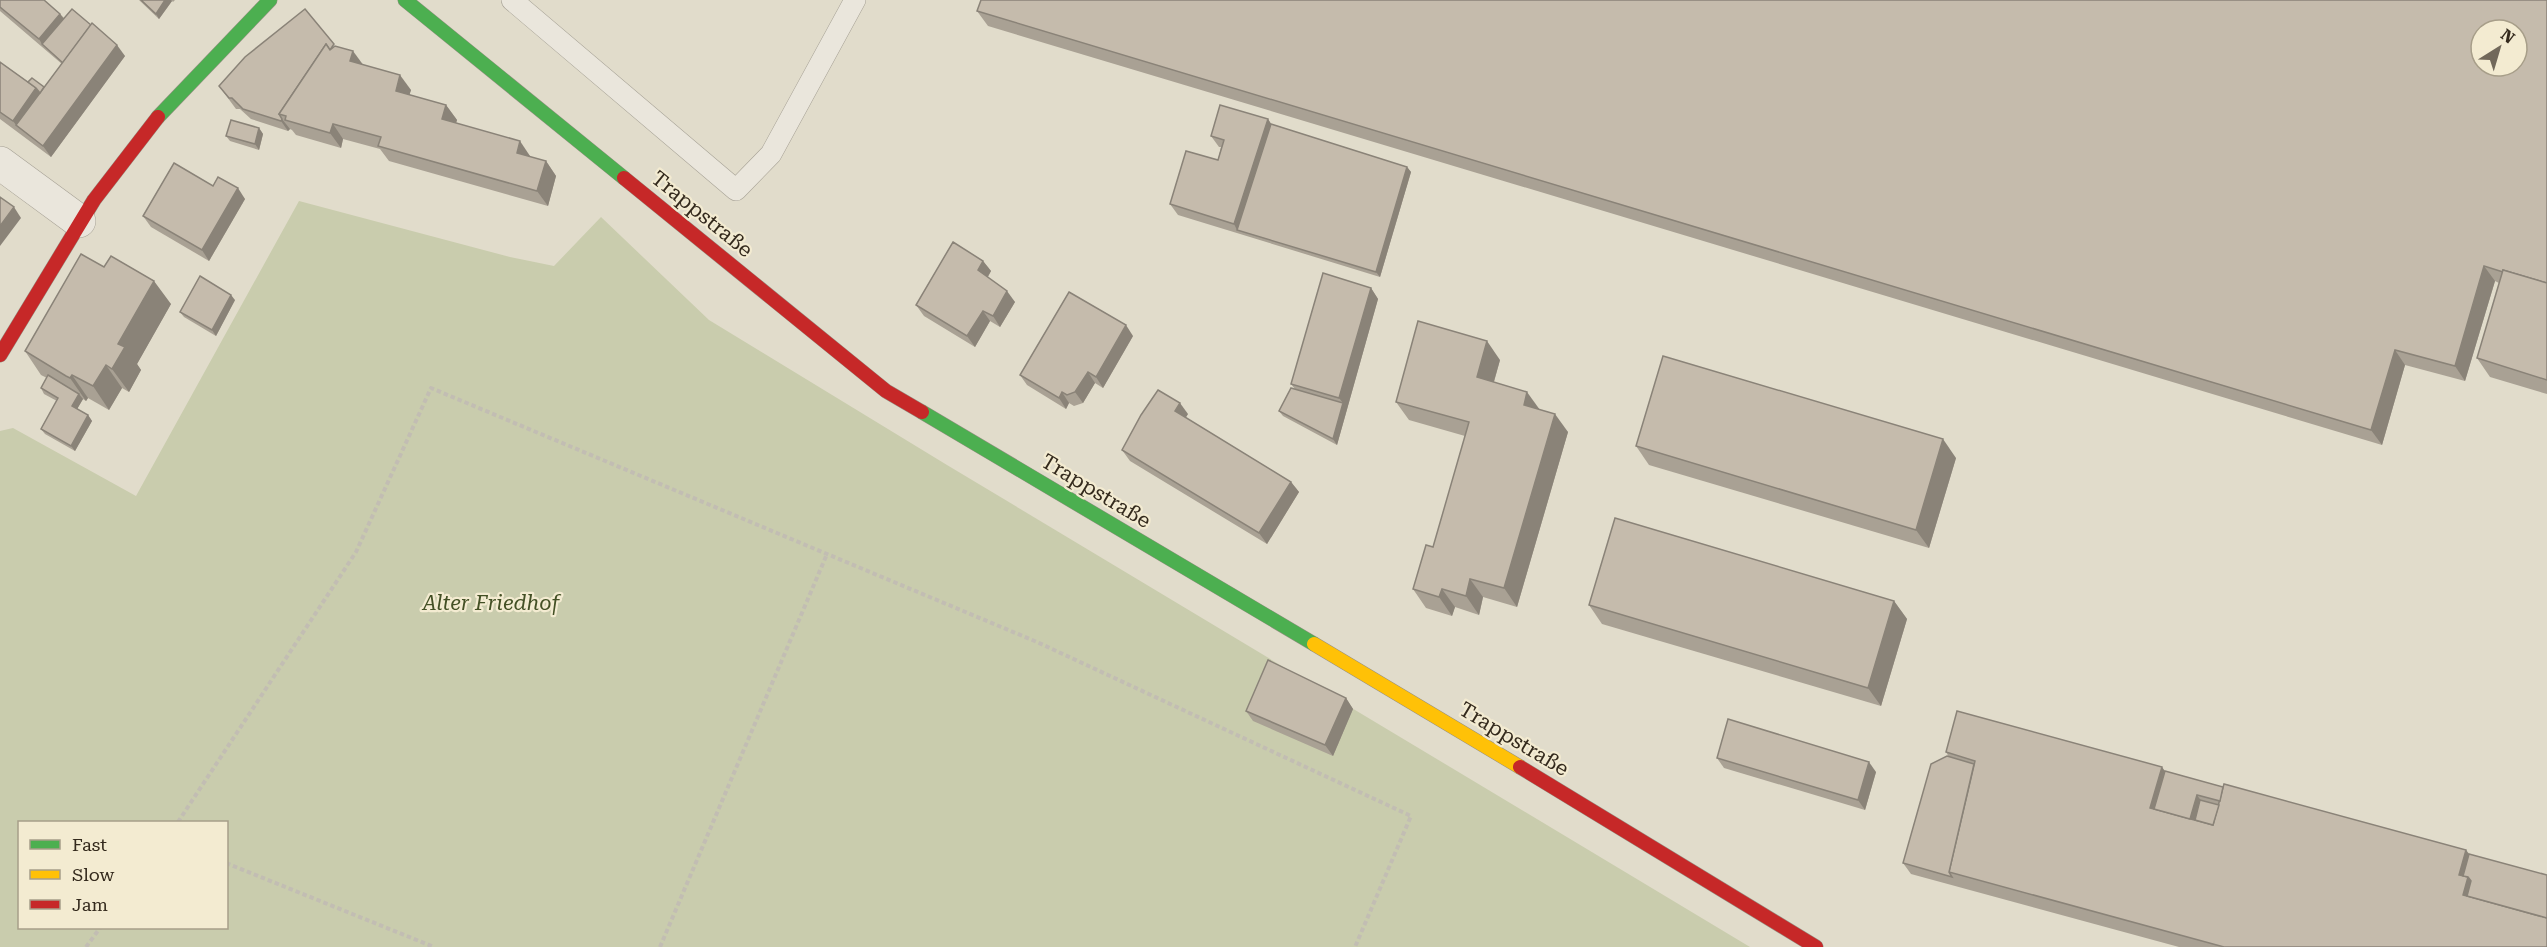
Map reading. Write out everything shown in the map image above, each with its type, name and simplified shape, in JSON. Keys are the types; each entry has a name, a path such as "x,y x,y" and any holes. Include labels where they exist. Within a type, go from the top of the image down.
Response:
{"street":[{"path":"0,355 80,221 131,150 196,75 270,0"},
{"name":"Trappstraße","path":"405,0 886,391 1438,717 1816,947"},
{"path":"0,163 80,221"}],"lane":[{"path":"512,0 736,190 771,154 855,0"}],"path":[{"path":"179,821 356,552 431,388 1037,642 1411,816 1355,947"},
{"path":"660,947 827,554"},
{"path":"228,865 434,947"},
{"path":"86,947 99,929"}],"green space":[{"name":"Alter Friedhof","path":"299,201 510,257 554,266 601,217 709,320 1750,947 0,947 0,431 13,428 136,496"}],"building":[{"path":"0,0 44,0 60,14 39,39 0,7"},
{"path":"141,0 165,0 156,14"},
{"path":"981,0 2547,0 2547,283 2484,266 2455,366 2395,350 2371,430 977,11"},
{"path":"72,9 91,25 63,63 42,44"},
{"path":"305,9 334,44 330,50 326,44 279,114 281,121 243,109 219,86 245,57"},
{"path":"92,23 117,45 43,146 16,125"},
{"path":"326,44 330,50 335,46 353,51 350,61 400,75 396,91 446,105 442,119 520,141 517,153 546,161 537,191 378,146 381,137 333,124 330,133 285,120 286,116 279,114"},
{"path":"0,62 36,88 13,121 0,112"},
{"path":"32,78 44,87 40,93 28,82"},
{"path":"1220,105 1268,119 1234,224 1170,204 1186,151 1218,160 1224,140 1211,136"},
{"path":"231,120 259,128 255,144 226,136"},
{"path":"1271,124 1407,167 1376,272 1237,230"},
{"path":"174,163 213,186 218,177 238,188 202,250 143,216"},
{"path":"0,197 14,207 0,226"},
{"path":"953,242 983,261 978,270 1007,291 993,316 983,311 967,336 916,305"},
{"path":"81,254 104,267 111,256 154,281 118,344 125,347 112,369 106,365 93,386 72,375 70,378 66,376 25,351"},
{"path":"2503,270 2547,283 2547,380 2477,358"},
{"path":"1323,273 1371,288 1339,398 1291,384"},
{"path":"200,276 231,295 212,330 180,312"},
{"path":"1069,292 1126,325 1096,377 1088,372 1075,392 1067,395 1062,392 1059,398 1020,375"},
{"path":"1418,321 1487,341 1477,377 1527,392 1524,405 1555,414 1504,588 1470,579 1466,596 1442,589 1439,597 1413,589 1426,545 1433,547 1469,422 1396,402"},
{"path":"1663,356 1943,439 1916,530 1636,446"},
{"path":"48,375 79,394 72,406 88,415 71,446 41,429 58,398 41,388"},
{"path":"1291,388 1343,403 1333,439 1279,411"},
{"path":"1158,390 1180,403 1175,411 1291,482 1259,533 1122,450"},
{"path":"1615,518 1894,601 1868,688 1589,605"},
{"path":"1268,660 1346,698 1325,745 1246,711"},
{"path":"1957,711 2162,767 2150,808 2213,825 2224,784 2466,850 2459,875 2468,877 2463,895 2547,918 2547,947 2224,947 1949,872 1975,761 1946,752"},
{"path":"1728,719 1869,762 1858,800 1717,758"},
{"path":"1947,756 1974,764 1949,872 1952,877 1903,863 1931,764"},
{"path":"2165,771 2223,787 2220,801 2197,795 2190,819 2154,809"},
{"path":"2200,800 2219,805 2213,825 2195,820"},
{"path":"2469,854 2547,875 2547,918 2467,896 2471,881 2468,877 2463,876"}],"traffic: fast":[{"path":"158,117 270,0"},
{"path":"405,0 624,178"},
{"path":"922,412 1314,644"}],"traffic: slow":[{"path":"1314,644 1520,767"}],"traffic: jam":[{"path":"0,355 94,200 158,117"},
{"path":"624,178 886,391 922,412"},
{"path":"1520,767 1816,947"}]}
